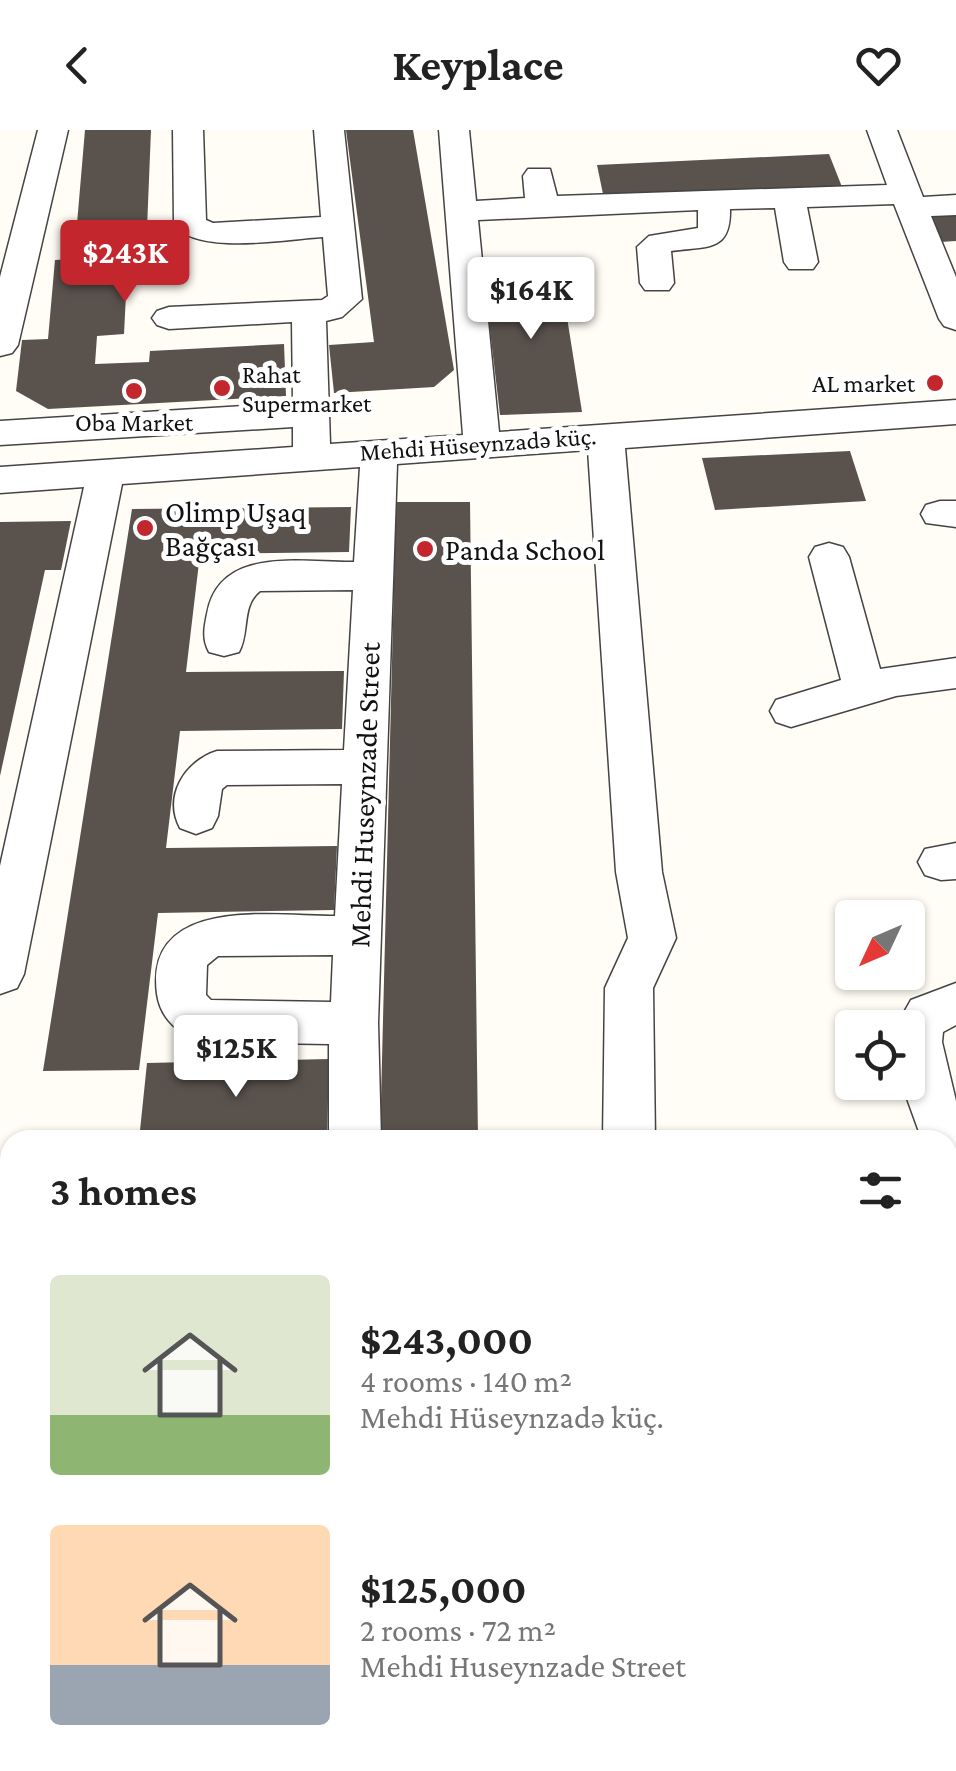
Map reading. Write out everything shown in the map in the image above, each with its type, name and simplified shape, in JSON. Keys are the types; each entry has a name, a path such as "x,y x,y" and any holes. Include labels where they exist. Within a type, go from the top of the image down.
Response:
{"street":[{"path":"0,344 53,130"},
{"path":"188,130 190,224 194,229 206,233 339,226"},
{"path":"169,318 330,310 346,300 329,130"},
{"path":"454,130 482,444"},
{"path":"882,130 954,310"},
{"path":"461,212 541,192 714,201 908,200 956,205"},
{"path":"790,199 801,262"},
{"path":"657,283 654,247 660,242 692,240 714,232 714,201"},
{"path":"309,311 312,456"},
{"name":"Mehdi Hüseynzadə küç.","path":"0,480 956,412"},
{"path":"0,433 311,414"},
{"path":"178,422 178,466"},
{"path":"605,435 639,872 652,938 629,988 630,1130"},
{"name":"Mehdi Huseynzadе Street","path":"355,1130 354,1023 379,451"},
{"path":"0,974 106,472"},
{"path":"829,557 864,688"},
{"path":"224,641 230,595 244,580 254,576 374,576"},
{"path":"791,711 864,688 956,673"},
{"path":"196,816 201,782 217,768 366,767"},
{"path":"354,1023 203,1021 191,1015 179,994 185,954 206,939 358,935"},
{"path":"943,1130 917,1042 917,1028 925,1014 956,1004"}],"building":[{"path":"85,130 151,130 146,253 128,254 124,334 97,336 95,364 149,362 150,351 284,344 286,396 48,409 16,391 22,340 48,339 55,260 74,259"},
{"path":"346,130 413,130 454,370 434,387 334,393 329,345 374,342"},
{"path":"829,154 842,187 603,194 597,165"},
{"path":"956,212 956,241 940,242 930,213"},
{"path":"559,267 582,412 500,415 483,270"},
{"path":"850,451 866,501 715,510 702,458"},
{"path":"396,502 470,502 478,1130 380,1130"},
{"path":"351,507 349,552 200,554 186,672 344,671 342,729 180,731 166,848 337,846 334,910 158,913 139,1070 43,1071 132,509"},
{"path":"71,521 61,570 45,570 0,776 0,522"},
{"path":"329,1059 327,1130 140,1130 147,1063"}],"place":[{"name":"AL market","path":"935,383"},
{"name":"Rahat Supermarket","path":"222,388"},
{"name":"Oba Market","path":"134,391"},
{"name":"Olimp Uşaq Bağçası","path":"145,528"},
{"name":"Panda School","path":"425,549"}]}
